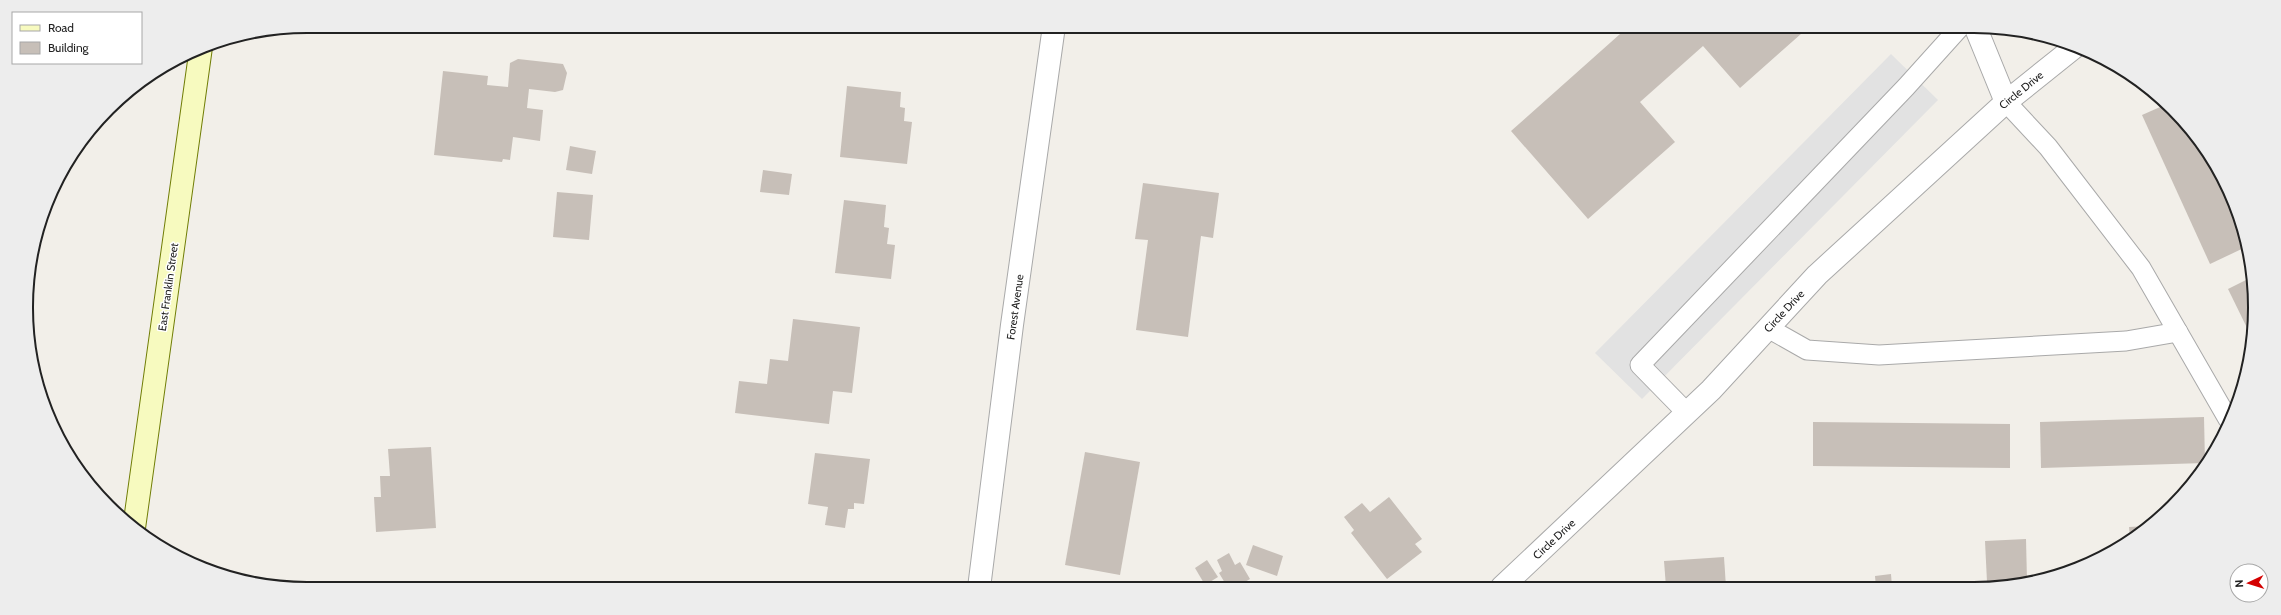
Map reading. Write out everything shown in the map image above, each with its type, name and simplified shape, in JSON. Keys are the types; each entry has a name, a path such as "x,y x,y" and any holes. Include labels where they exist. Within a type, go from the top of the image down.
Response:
{"main road":[{"name":"East Franklin Street","path":"135,521 200,55"}],"street":[{"name":"Forest Avenue","path":"980,582 1012,325 1053,33"},
{"path":"1978,33 2006,102"},
{"name":"Circle Drive","path":"1507,582 1687,413 1817,275 2006,102 2070,51"}],"lane":[{"path":"1687,413 1640,365 1906,87 1955,33"},
{"path":"2006,102 2048,147 2141,268 2226,415"},
{"path":"1768,328 1806,350 1878,355 2126,341 2178,332"}],"shaded area":[{"path":"1891,54 1938,100 1642,399 1595,353"}],"building":[{"path":"1621,33 1802,33 1740,88 1703,46 1640,102 1675,142 1588,219 1511,131"},
{"path":"518,59 563,64 567,73 563,90 555,92 529,89 527,108 543,110 540,141 513,137 510,160 503,159 502,162 434,155 443,71 488,76 487,85 508,87 510,63"},
{"path":"847,86 901,92 900,107 905,108 904,121 912,122 907,164 840,157"},
{"path":"2161,107 2191,140 2202,155 2220,186 2239,236 2242,249 2210,264 2142,115"},
{"path":"570,146 596,151 592,174 566,170"},
{"path":"763,170 792,174 789,195 760,192"},
{"path":"1143,183 1219,193 1213,238 1201,236 1188,337 1136,330 1148,240 1135,239"},
{"path":"557,192 593,195 589,240 553,237"},
{"path":"844,200 886,205 884,227 889,228 887,244 895,245 891,279 835,273"},
{"path":"2246,280 2248,308 2247,328 2228,289"},
{"path":"793,319 860,327 852,393 833,391 829,424 735,413 739,381 767,384 770,359 788,361"},
{"path":"2204,417 2205,455 2200,463 2041,468 2040,422"},
{"path":"1813,422 2010,424 2010,468 1813,466"},
{"path":"431,447 436,528 376,532 374,497 381,497 380,476 390,476 388,449"},
{"path":"1085,452 1140,462 1120,575 1065,565"},
{"path":"815,453 870,459 864,504 854,503 854,509 848,509 845,528 825,525 828,507 808,504"},
{"path":"1389,497 1422,539 1415,544 1422,552 1387,579 1351,533 1354,530 1344,517 1362,503 1370,512"},
{"path":"2139,526 2130,533 2129,527"},
{"path":"2026,539 2027,577 1987,581 1985,541"},
{"path":"1253,545 1283,556 1277,576 1246,565"},
{"path":"1229,553 1235,565 1240,562 1250,579 1245,582 1224,582 1219,573 1222,571 1217,560"},
{"path":"1724,557 1726,582 1666,582 1664,561"},
{"path":"1207,560 1218,577 1210,582 1203,582 1195,568"},
{"path":"1891,574 1892,582 1876,582 1875,576"}]}
